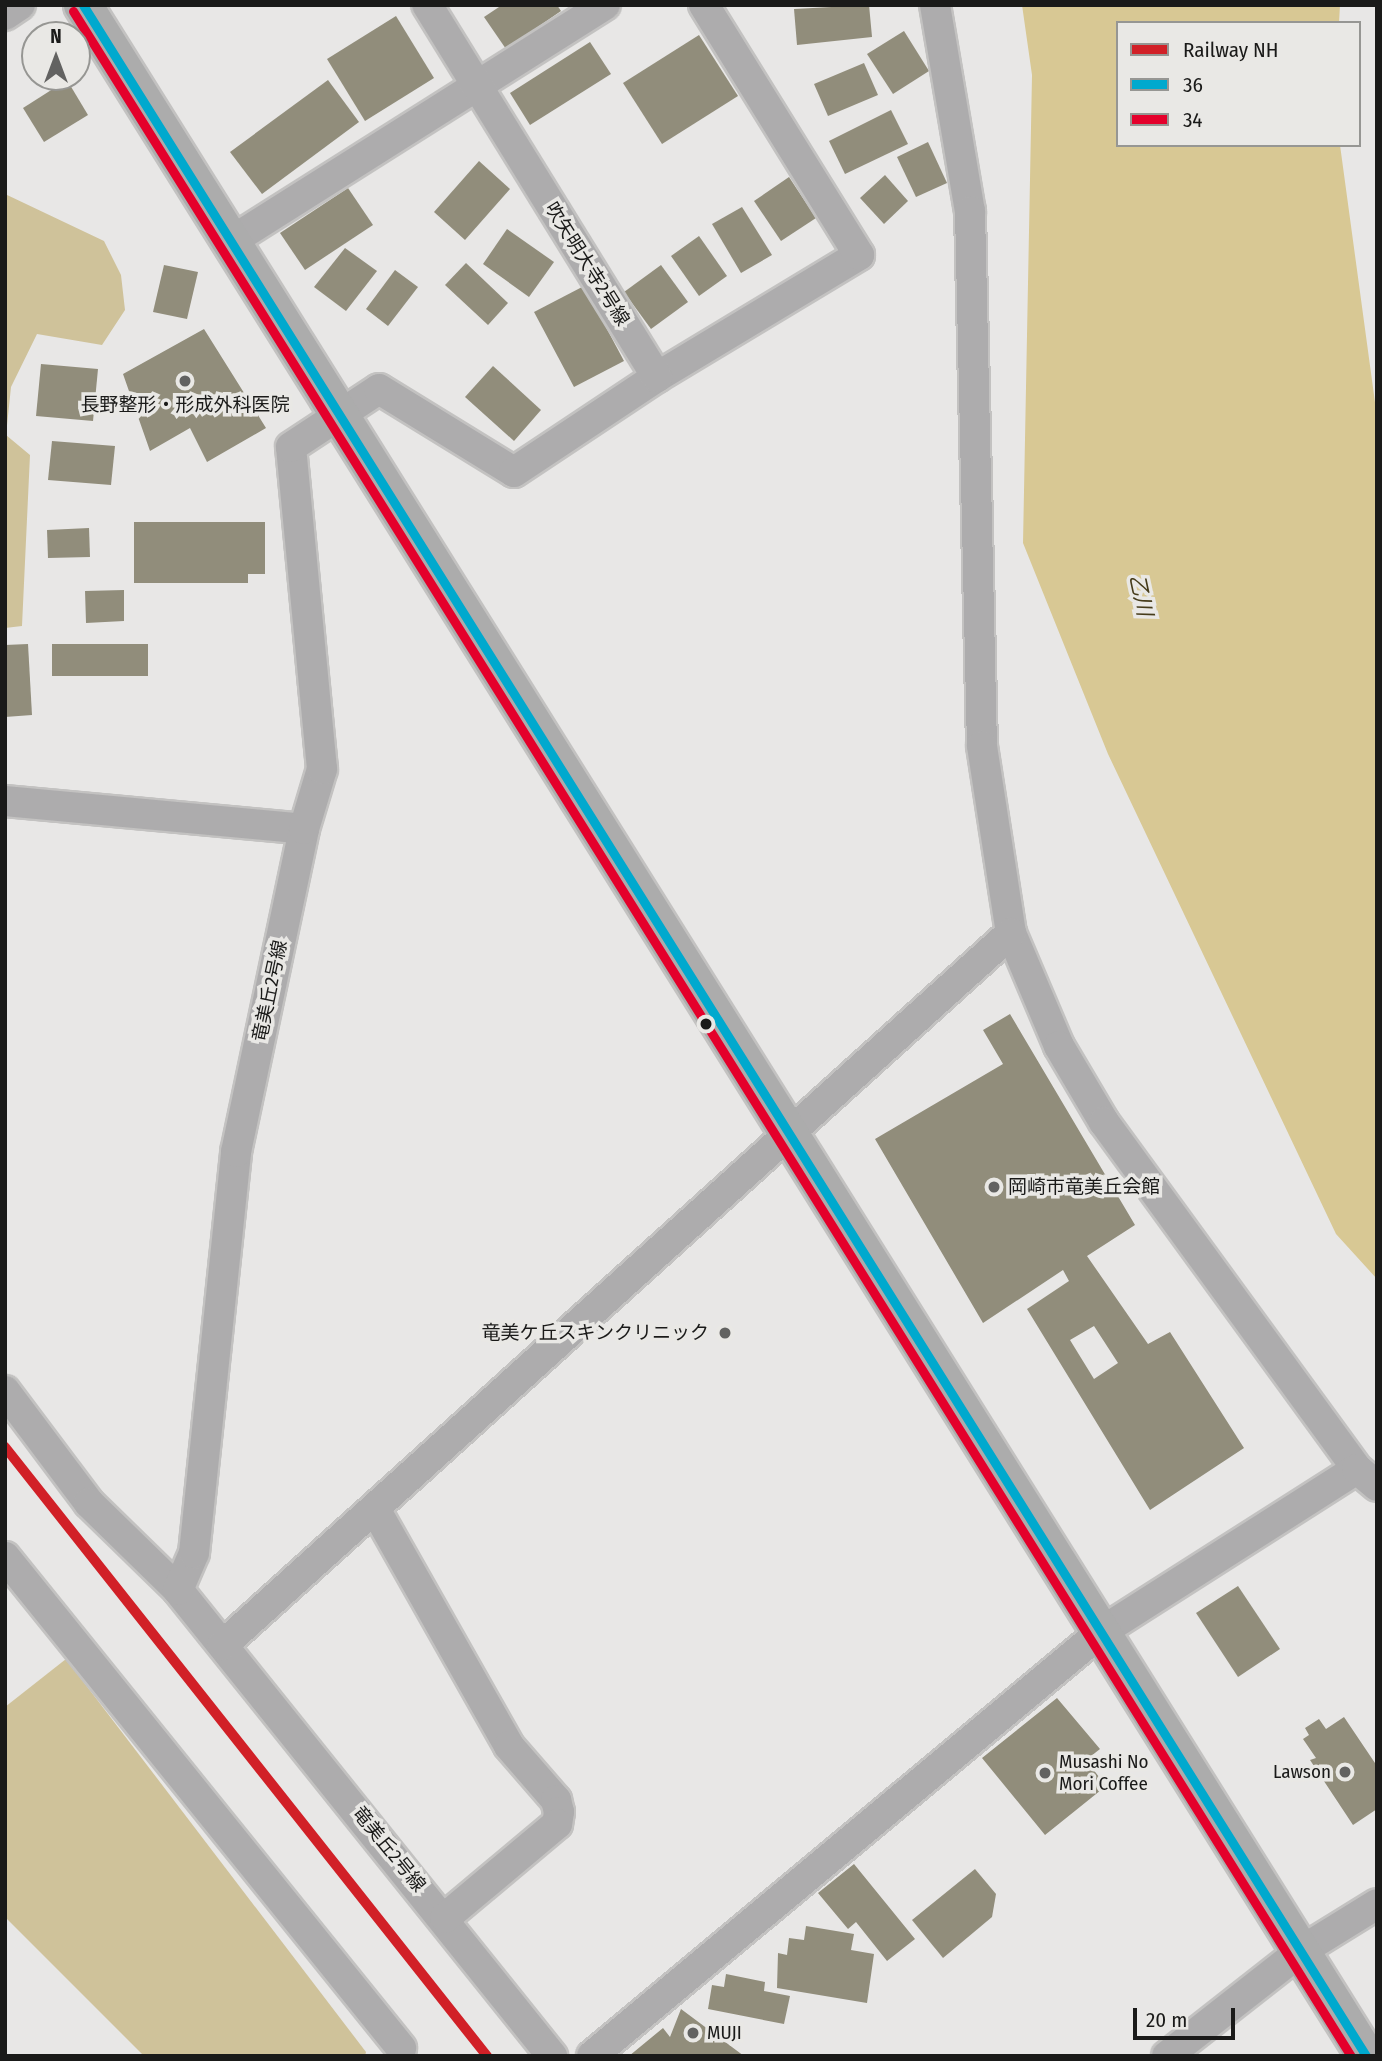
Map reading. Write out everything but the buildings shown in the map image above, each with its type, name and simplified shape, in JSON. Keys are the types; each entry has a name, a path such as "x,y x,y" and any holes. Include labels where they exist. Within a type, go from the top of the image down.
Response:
{"street":[{"path":"5,15 20,5"},
{"path":"83,5 233,240 338,416 790,1133 1366,2056"},
{"name":"吹矢明大寺2号線","path":"426,5 657,377"},
{"path":"233,240 606,5"},
{"path":"338,416 380,389 514,472 657,377 859,255 704,5"},
{"path":"592,2056 1101,1632 1367,1477 1104,1122 1059,1046 1011,933 982,746 970,211 935,5"},
{"name":"竜美丘2号線","path":"178,1590 194,1553 236,1152 304,829 322,769 291,447 338,416"},
{"path":"5,801 304,829"},
{"path":"223,1645 1011,933"},
{"name":"竜美丘2号線","path":"5,1391 89,1503 178,1590 445,1918 552,2056"},
{"path":"375,1509 509,1746 556,1800 559,1812 557,1824 445,1918"},
{"path":"5,1557 403,2053"},
{"path":"1167,2056 1301,1951 1377,1904"}],"shaded area":[{"path":"5,194 104,241 121,275 125,310 102,345 37,334 11,387 6,435 30,455 22,626 5,628"},
{"path":"66,1659 366,2052 365,2056 144,2056 5,1917 5,1707"}],"water":[{"name":"乙川","path":"1022,5 1340,5 1339,21 1116,21 1116,147 1340,147 1377,417 1377,1279 1336,1234 1108,754 1023,543 1032,75"}],"rail line":[{"name":"NH","path":"5,1447 487,2056"}],"transit line":[{"name":"36","path":"83,5 1366,2056"},
{"name":"34","path":"73,11 1351,2056"}],"place":[{"name":"長野整形・形成外科医院","path":"185,381"},
{"name":"岡崎市竜美丘会館","path":"994,1187"},
{"name":"竜美ケ丘スキンクリニック","path":"725,1333"},
{"name":"Lawson","path":"1345,1772"},
{"name":"Musashi No Mori Coffee","path":"1045,1773"},
{"name":"MUJI","path":"693,2033"}]}
